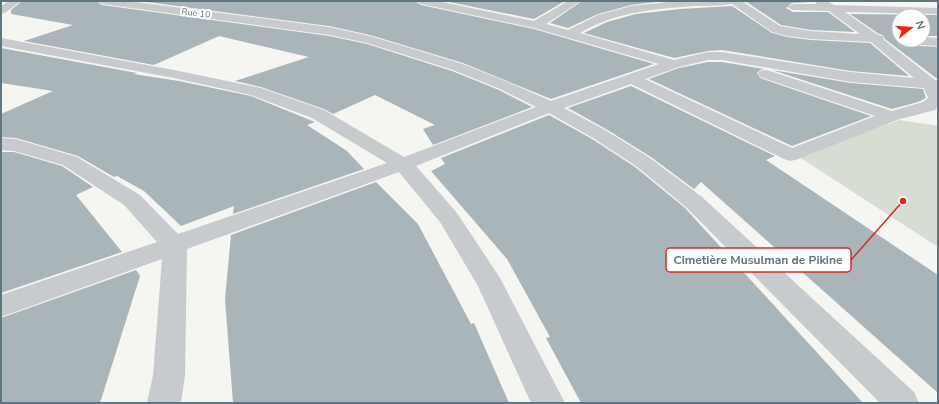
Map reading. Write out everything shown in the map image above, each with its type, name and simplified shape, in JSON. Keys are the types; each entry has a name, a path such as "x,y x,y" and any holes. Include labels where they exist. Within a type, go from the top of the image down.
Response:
{"street":[{"path":"1,11 16,1"},
{"name":"Rue 10","path":"102,1 329,31 406,50 458,67 505,86 550,107 599,134 644,162 694,202 902,403"},
{"path":"421,1 536,25 674,64"},
{"path":"536,25 576,1"},
{"path":"570,34 602,17 617,13 665,6 730,1"},
{"path":"735,1 776,28 787,32 891,39"},
{"path":"632,79 791,155 891,116 929,106 936,99 934,85 875,38 831,7 818,1"},
{"path":"793,7 938,11"},
{"path":"1,42 174,74 255,91 318,114 403,164 449,218 491,285 548,403"},
{"path":"1,306 175,246 403,164 550,107 674,64 708,56 722,56 851,77 934,85"},
{"path":"722,56 754,70 891,116"},
{"path":"1,144 16,145 70,160 132,200 175,246 169,375 164,403"}],"shaded area":[{"path":"900,120 938,126 938,247 796,155"}],"building":[{"path":"22,1 96,1 102,5 329,36 367,44 452,71 499,90 532,107 433,145 423,129 435,125 375,95 333,114 324,109 261,87 235,81 309,57 219,36 154,65 24,41 73,25 11,14 11,10"},
{"path":"139,1 415,1 421,5 534,29 654,64 551,99 463,63 370,35 329,26"},
{"path":"444,1 565,1 534,19"},
{"path":"582,1 664,1 631,5 598,14 568,28 550,23"},
{"path":"745,1 812,1 813,2 792,3 786,8 793,12 828,12 855,32 811,30 781,25"},
{"path":"732,6 772,33 787,37 811,40 870,43 909,76 851,71 722,50 708,51 674,58 584,33 607,22 636,14 680,9"},
{"path":"850,14 891,14 891,44 885,39 883,35 879,34"},
{"path":"931,15 938,15 938,36 931,36"},
{"path":"938,47 938,78 897,48"},
{"path":"1,48 251,96 315,122 307,125 347,151 364,169 233,214 234,206 181,226 144,191 117,176 114,177 78,156 16,138 1,137 1,114 53,91 1,83"},
{"path":"708,62 722,62 764,69 757,73 760,78 871,116 792,146 649,79 679,68"},
{"path":"772,70 851,83 923,89 926,98 918,102 892,109"},
{"path":"631,86 775,156 766,160 938,275 938,393 701,182 694,189 651,157 606,129 568,108"},
{"path":"549,115 592,139 635,167 685,208 863,403 581,403 546,338 550,337 507,259 431,171 445,164 441,158"},
{"path":"1,152 14,152 62,166 93,187 76,195 122,252 1,293"},
{"path":"376,182 418,224 471,324 474,323 509,403 233,403 225,299 231,235"},
{"path":"136,270 140,276 100,403 1,403 1,318"}],"place":[{"name":"Cimetière Musulman de Pikine","path":"903,201"}]}
